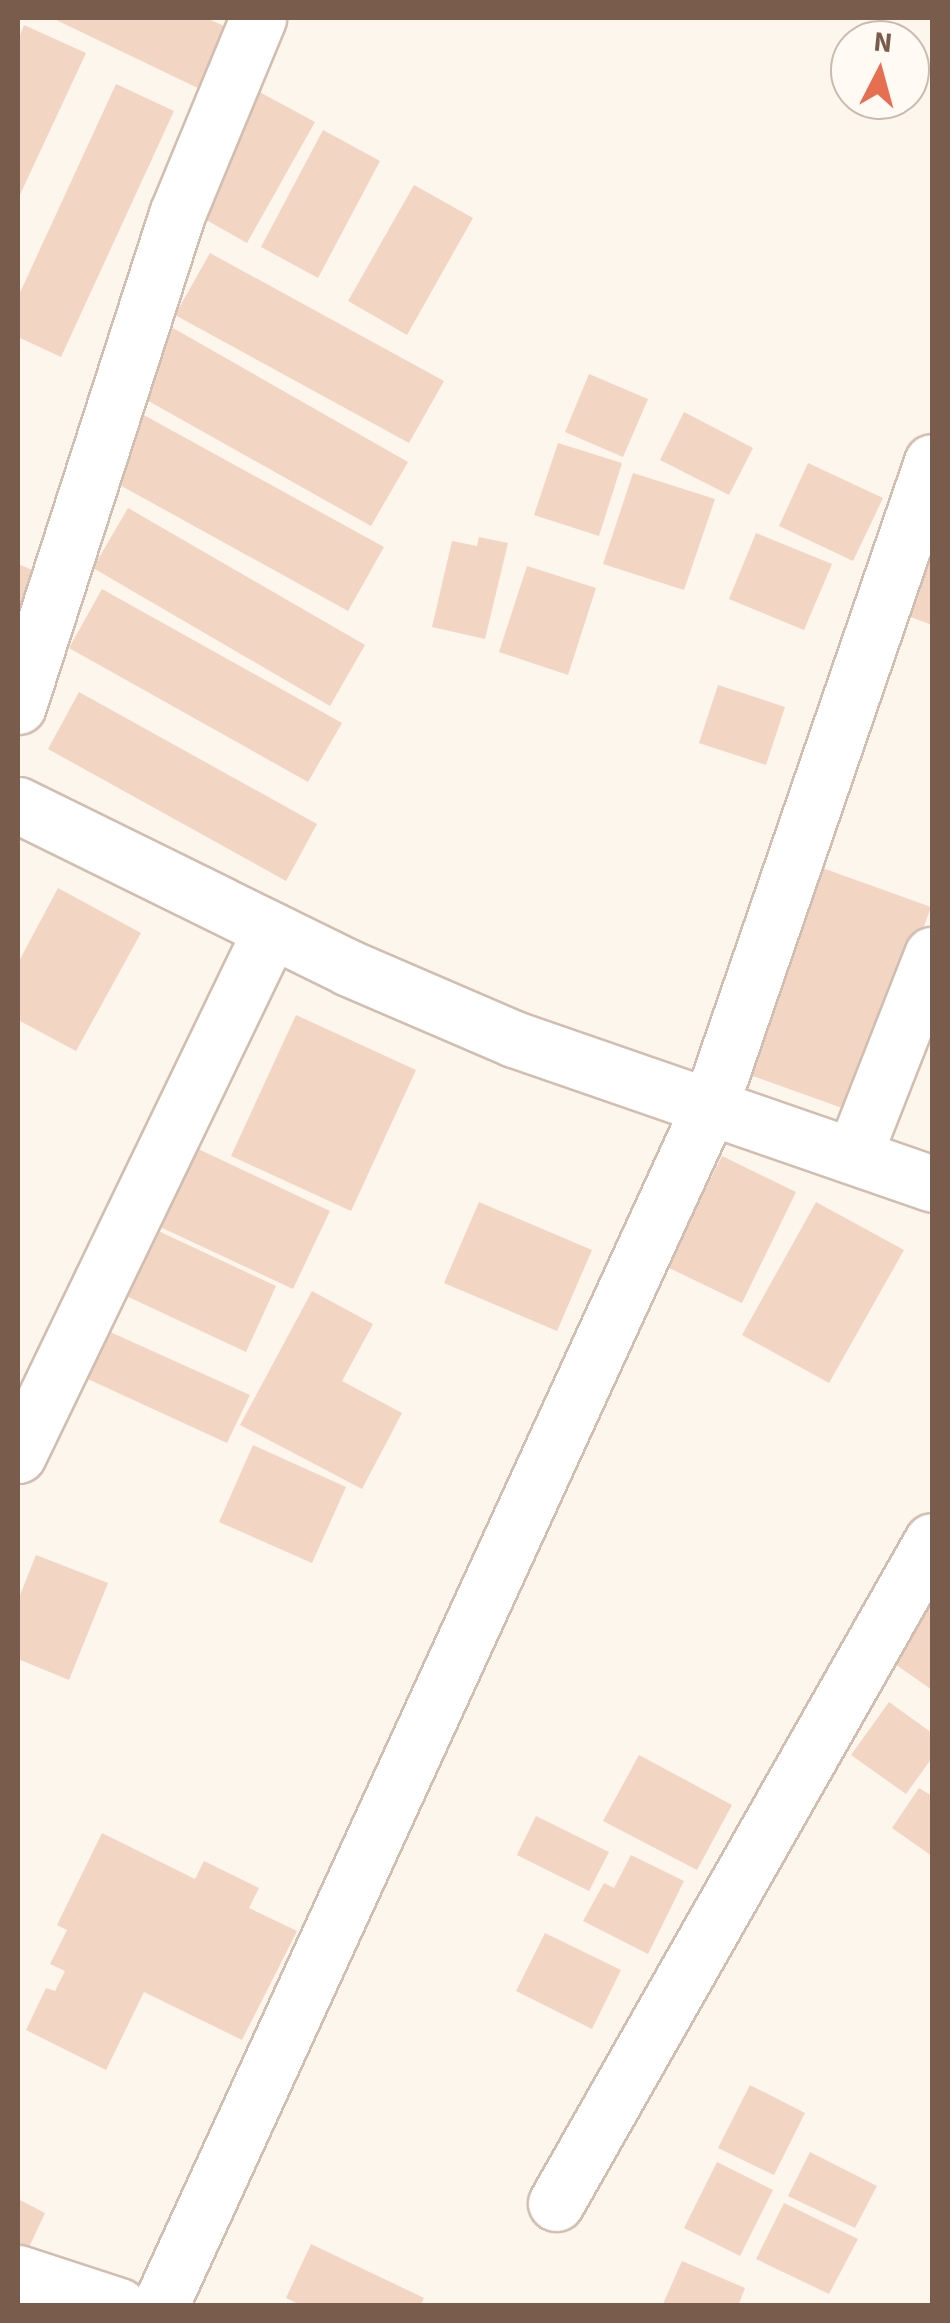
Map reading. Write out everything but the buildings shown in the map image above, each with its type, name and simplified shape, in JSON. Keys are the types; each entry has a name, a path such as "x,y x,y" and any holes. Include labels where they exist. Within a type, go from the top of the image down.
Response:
{"street":[{"path":"18,706 171,232 258,18"},
{"path":"160,2306 710,1106 932,462"},
{"path":"18,805 271,930 514,1039 932,1184"},
{"path":"18,1455 271,930"},
{"path":"854,1154 932,954"},
{"path":"556,2202 932,1541"},
{"path":"18,2273 120,2306"}]}
